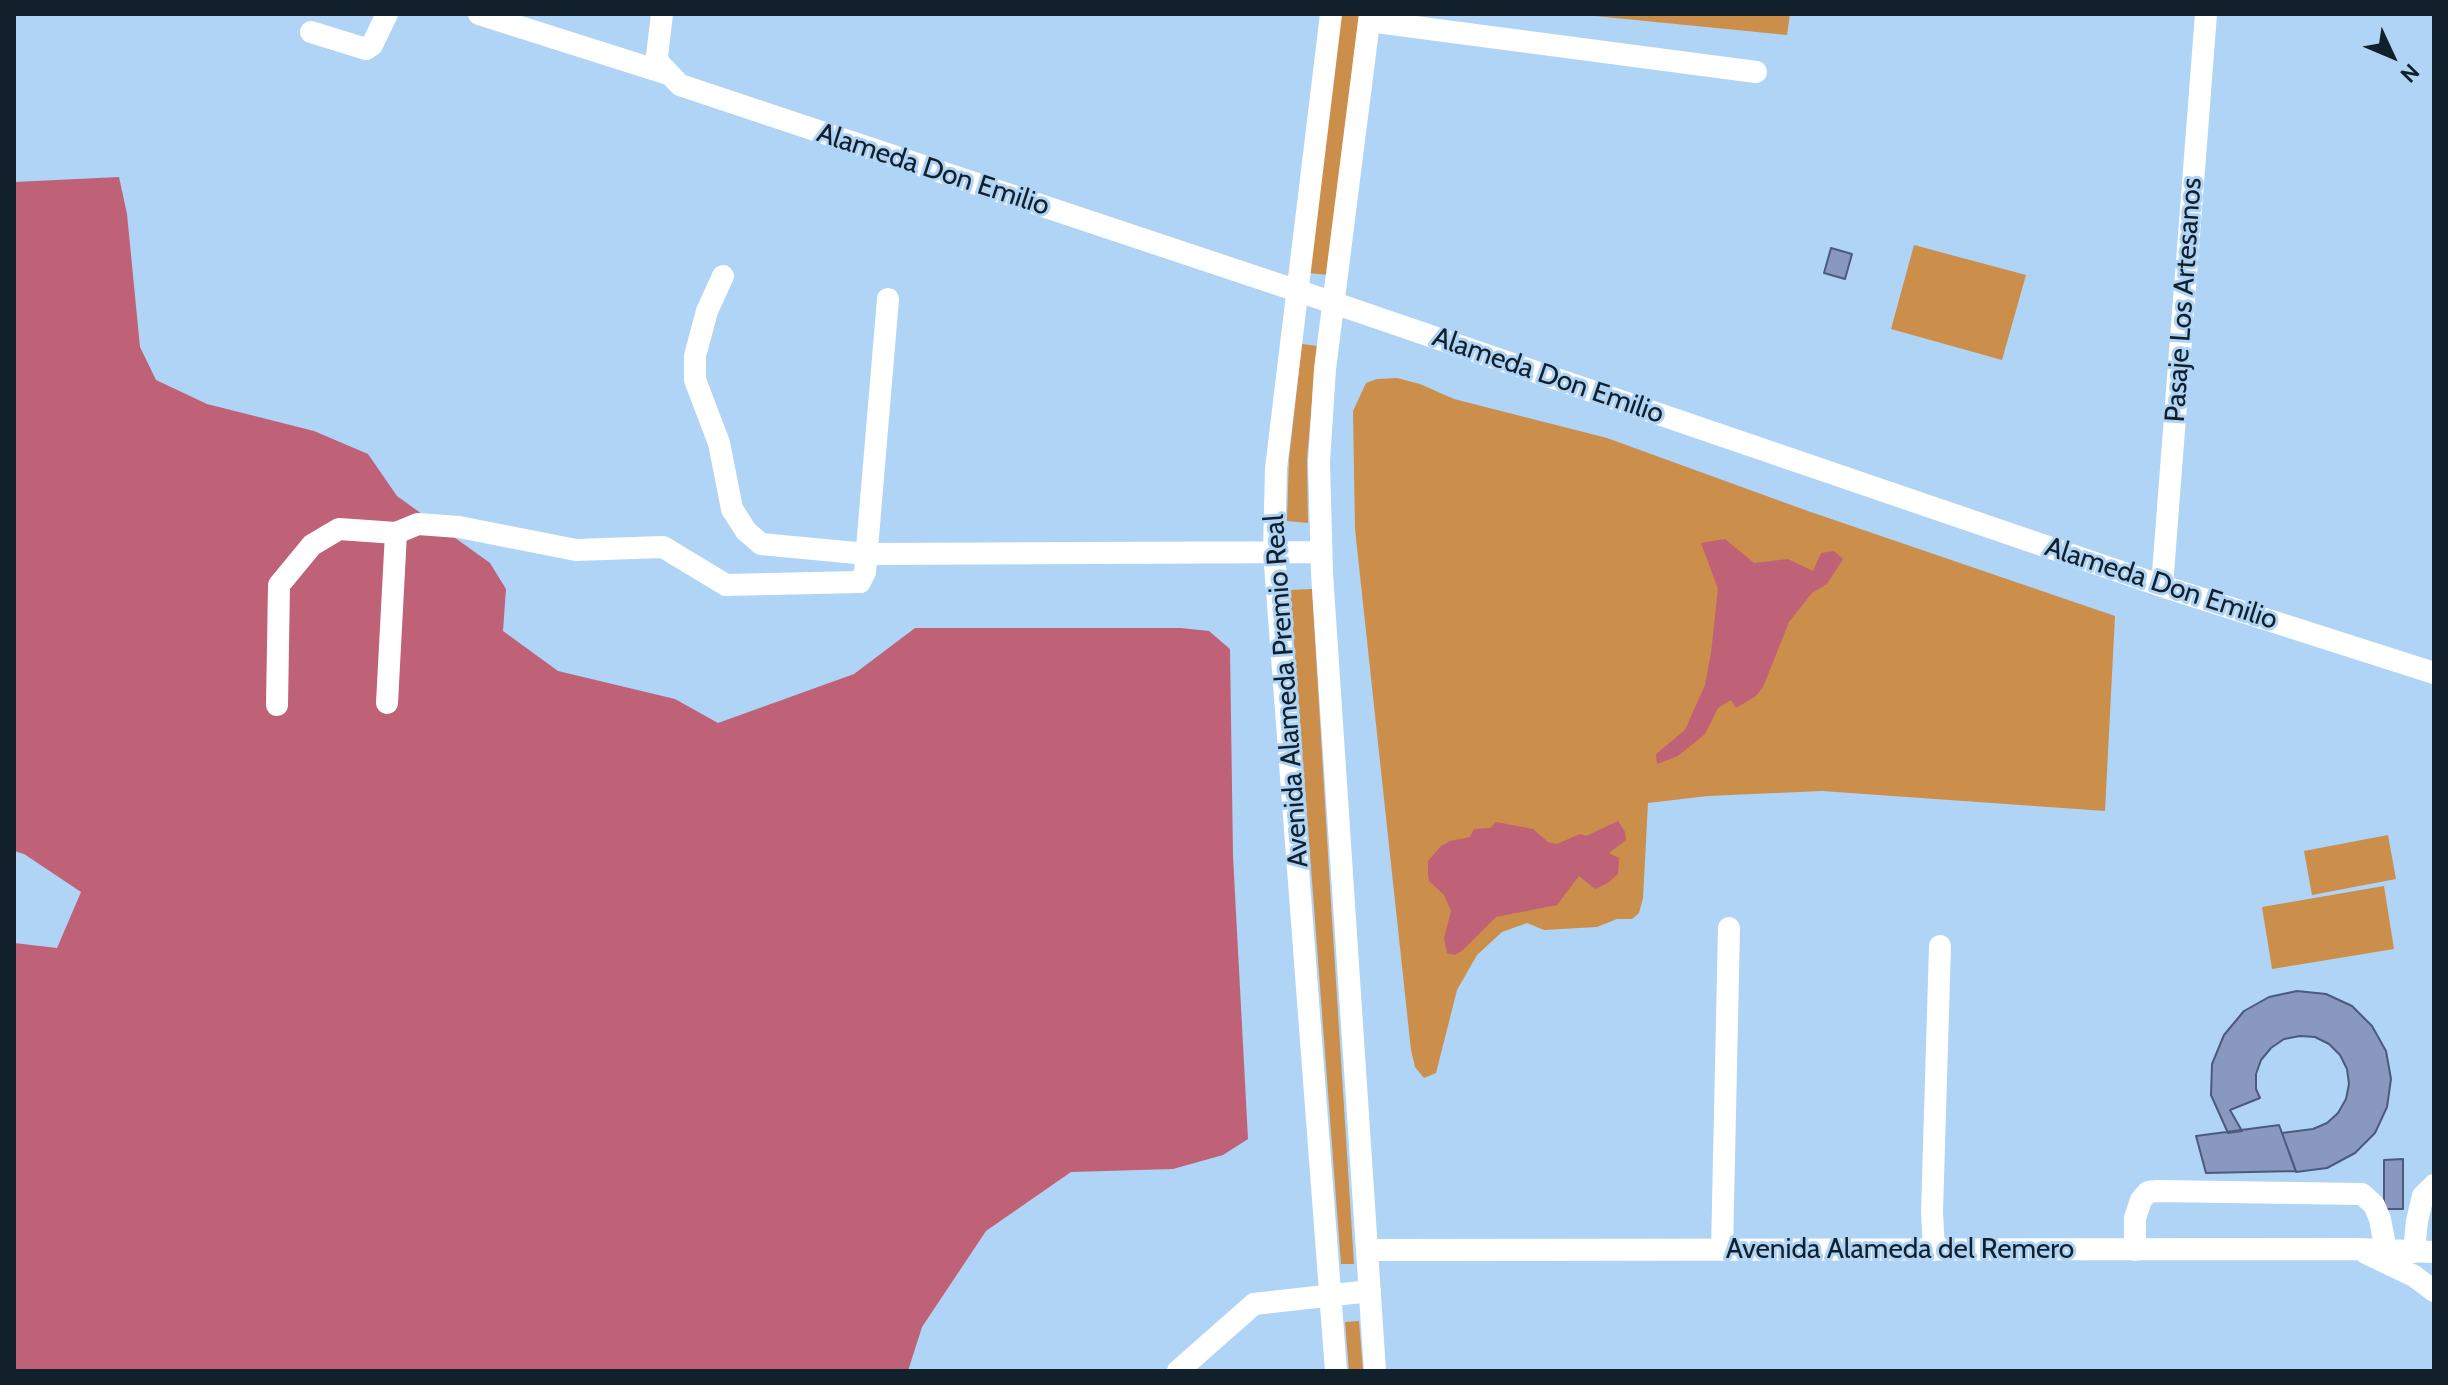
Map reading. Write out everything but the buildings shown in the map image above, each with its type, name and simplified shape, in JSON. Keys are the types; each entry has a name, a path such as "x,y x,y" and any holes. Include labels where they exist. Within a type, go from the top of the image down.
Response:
{"street":[{"name":"Alameda Don Emilio","path":"479,14 665,73 680,85 1334,303 2162,586 2434,673"},
{"path":"662,14 657,56 665,73"},
{"name":"Avenida Alameda Premio Real","path":"1331,14 1276,468 1274,552 1336,1371"},
{"name":"Pasaje Los Artesanos","path":"2162,586 2206,14"},
{"path":"1370,18 1756,72"},
{"name":"Avenida Alameda Premio Real","path":"1370,18 1325,369 1319,462 1320,552 1375,1371"},
{"path":"311,32 366,49 372,45 385,19"},
{"path":"723,276 707,311 695,356 695,380 719,443 732,509 746,531 761,544 867,554 1320,552"},
{"path":"277,705 279,585 312,545 339,529 396,533 418,524 459,527 576,550 663,547 726,585 860,582 865,572 867,554 888,299"},
{"path":"387,703 396,533"},
{"path":"1722,1250 1729,928"},
{"path":"1934,1250 1932,1212 1940,946"},
{"path":"2424,1252 2417,1221 2423,1196 2434,1185"},
{"path":"2135,1250 2135,1218 2141,1200 2148,1192 2158,1191 2362,1194 2374,1205 2380,1219 2386,1251"},
{"path":"2358,1249 2414,1276 2434,1291"},
{"name":"Avenida Alameda del Remero","path":"1367,1250 2358,1249 2424,1252"},
{"path":"1178,1371 1254,1304 1370,1291"}],"shaded area":[{"path":"1341,14 1359,14 1328,275 1309,273"},
{"path":"1575,14 1790,14 1787,35"},
{"path":"119,177 127,214 140,347 156,380 207,404 314,431 368,454 397,496 490,563 506,589 503,631 558,671 675,699 718,723 854,674 915,628 1181,628 1209,631 1230,649 1233,856 1248,1139 1223,1155 1173,1169 1071,1172 986,1231 922,1327 908,1371 14,1371 14,943 57,948 81,892 24,854 14,851 14,182"},
{"path":"1914,245 2026,275 2002,360 1891,329"},
{"path":"1302,344 1317,346 1307,459 1308,523 1287,521 1289,459"},
{"path":"1397,378 1454,399 1607,438 1805,510 2115,616 2105,811 1822,791 1708,796 1648,803 1643,898 1639,913 1632,919 1617,919 1597,927 1544,930 1527,923 1502,932 1477,955 1457,990 1436,1073 1424,1078 1415,1067 1411,1050 1355,529 1353,411 1366,383"},
{"path":"1725,539 1754,563 1788,559 1813,571 1821,553 1834,551 1843,559 1827,584 1812,593 1789,622 1763,687 1756,696 1736,708 1731,700 1718,708 1705,734 1678,756 1657,764 1656,754 1685,730 1705,685 1718,589 1701,543"},
{"path":"1312,589 1354,1264 1341,1264 1290,590"},
{"path":"1618,821 1626,840 1609,853 1619,858 1618,874 1608,883 1595,889 1579,876 1557,905 1496,917 1463,950 1455,955 1447,953 1444,938 1451,911 1444,895 1429,881 1428,873 1428,861 1441,846 1470,837 1474,829 1490,828 1496,822 1533,829 1548,842 1557,844 1580,834 1586,836"},
{"path":"2388,835 2396,879 2312,895 2304,851"},
{"path":"2384,886 2394,949 2272,969 2262,907"},
{"path":"1359,1321 1363,1371 1349,1371 1345,1322"}]}
